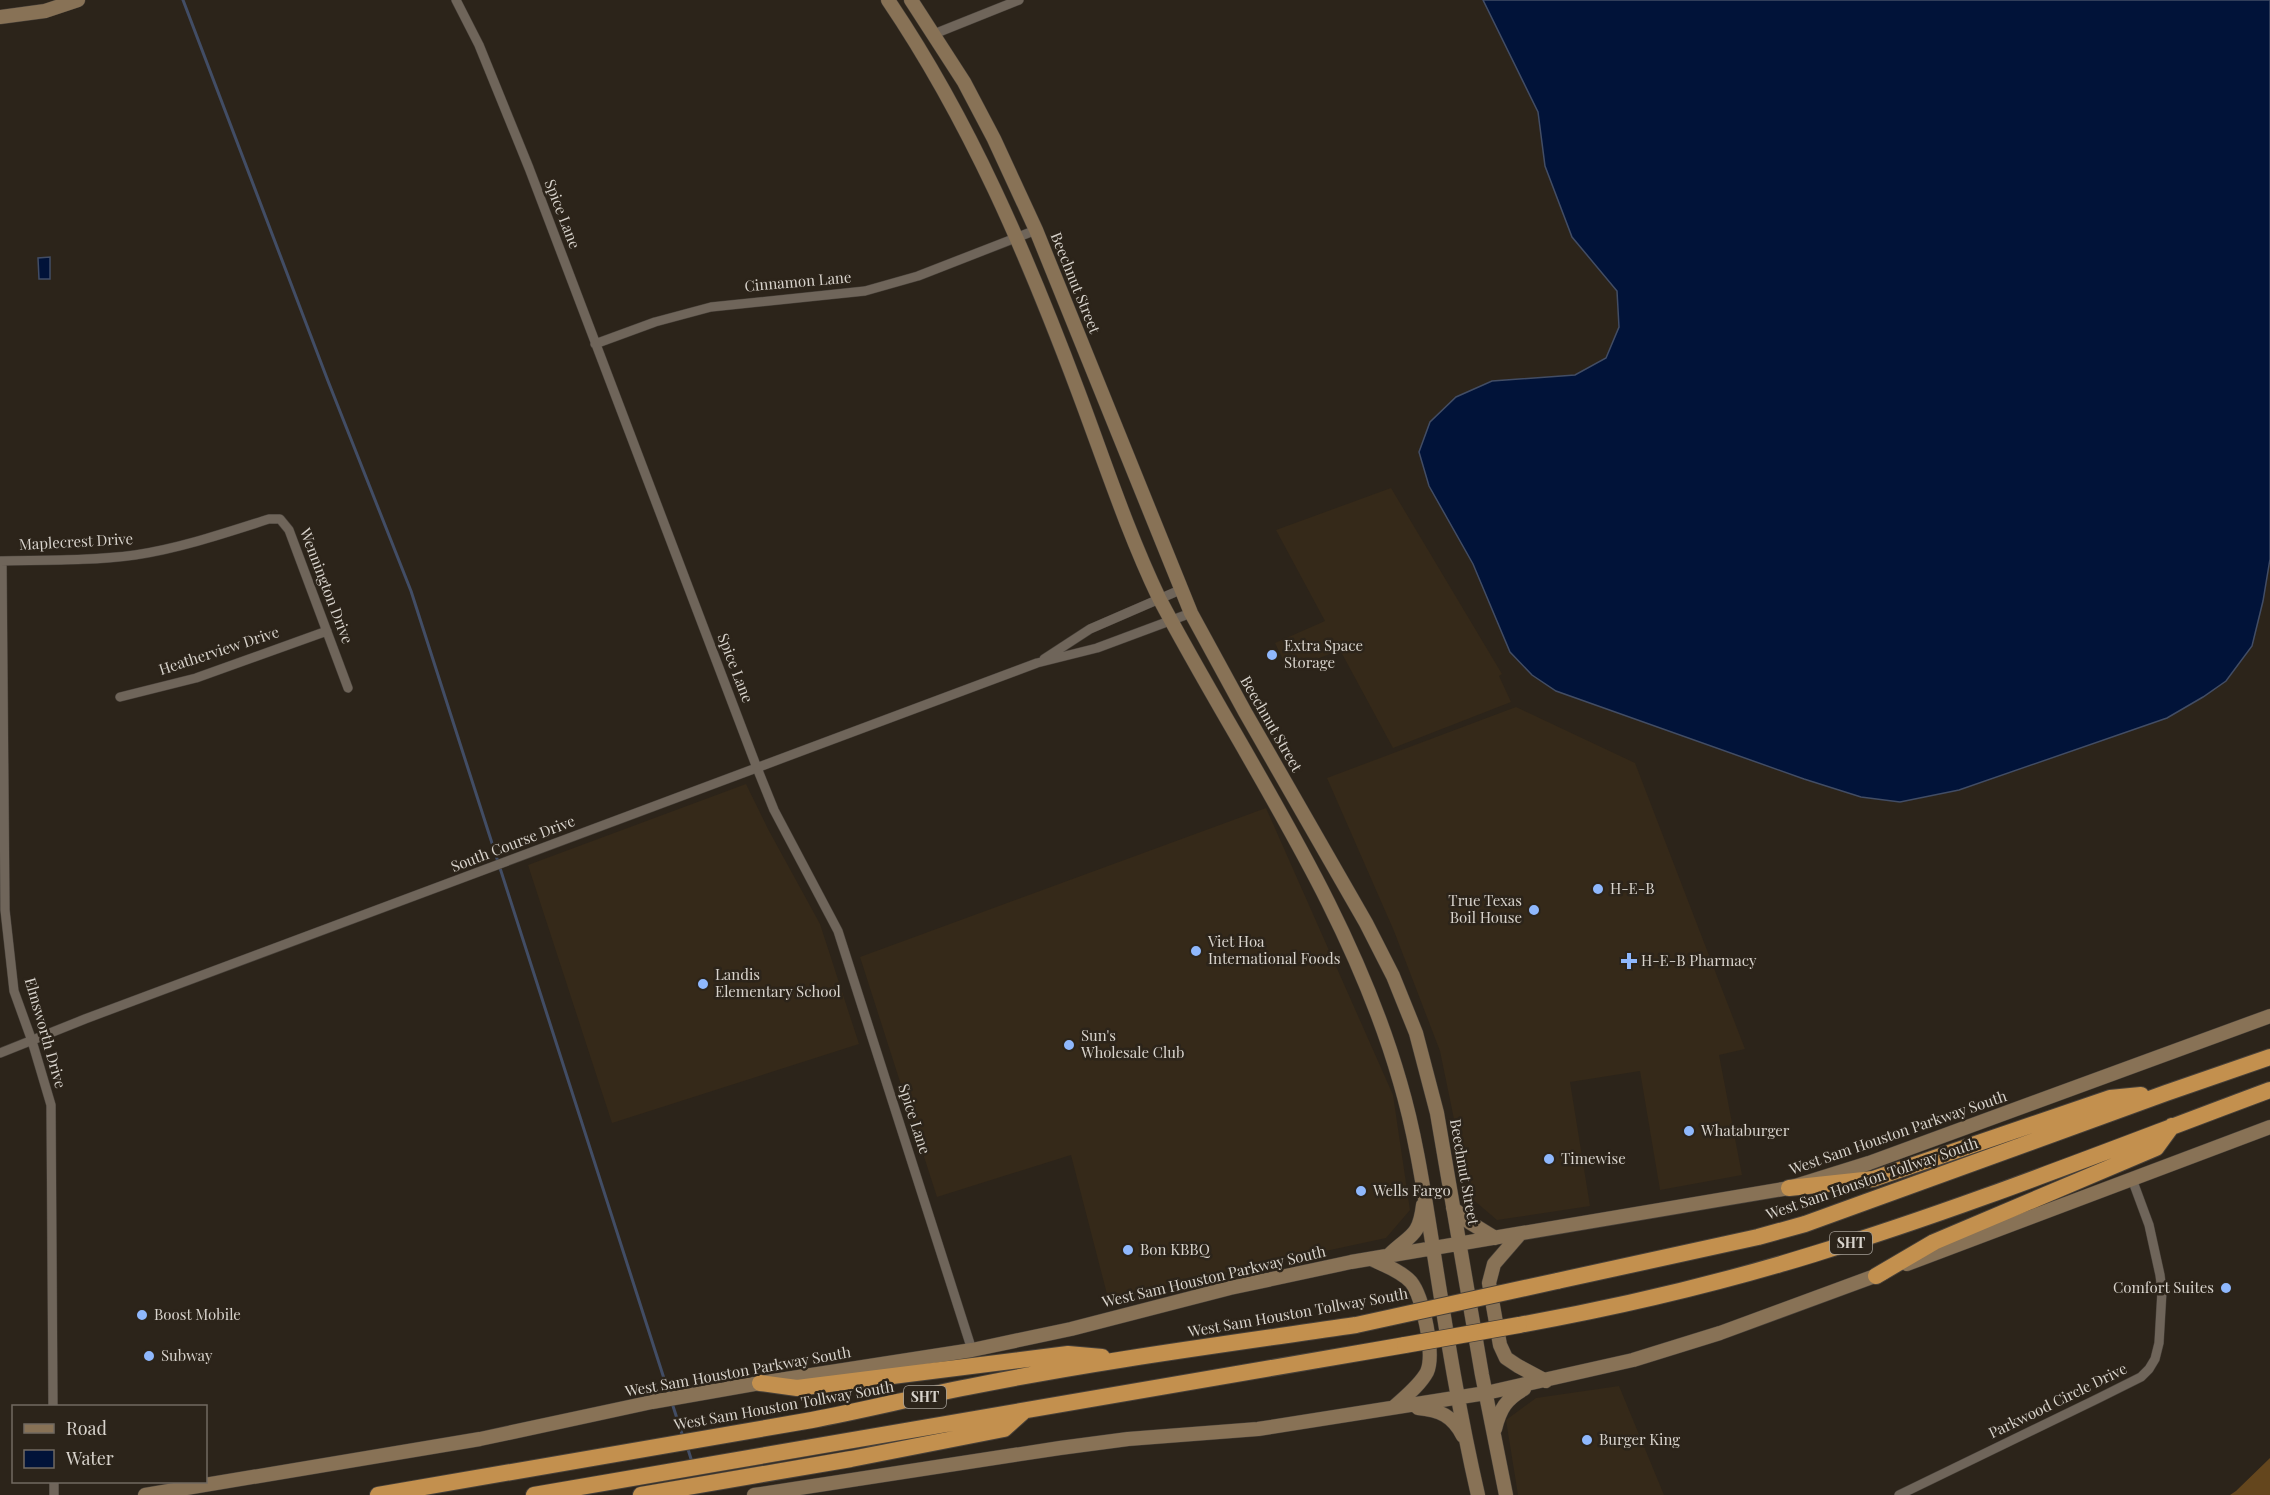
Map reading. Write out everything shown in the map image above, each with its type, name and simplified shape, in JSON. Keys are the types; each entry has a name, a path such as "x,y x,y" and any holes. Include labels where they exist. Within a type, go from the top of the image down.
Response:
{"highway":[{"name":"West Sam Houston Tollway South","path":"378,1495 884,1407 968,1387 1127,1359 1356,1325 1747,1239 1805,1224 2270,1057"},
{"name":"SHT","path":"534,1495 1519,1325 1658,1297 1814,1254 1925,1218 2270,1090"},
{"path":"1789,1188 1873,1179 2110,1098 2166,1093"},
{"path":"1876,1276 1935,1242 2156,1148 2172,1126"},
{"path":"760,1383 797,1388 1068,1354 1127,1359"},
{"path":"641,1495 851,1459 1004,1429 1024,1411"}],"main road":[{"path":"0,17 45,11 78,0"},
{"path":"888,0 918,44 970,137 1016,237 1078,391 1142,564 1171,621 1315,874 1355,959 1400,1082 1417,1155 1458,1397 1478,1495"},
{"name":"Beechnut Street","path":"911,0 964,82 1036,230 1191,613 1380,948 1404,1002 1425,1061 1437,1113 1506,1495"},
{"path":"897,12 907,13 922,35 934,34"},
{"path":"1078,391 1099,385"},
{"path":"1279,810 1296,799"},
{"path":"1355,959 1380,948"},
{"name":"West Sam Houston Parkway South","path":"145,1495 480,1439 652,1402 760,1383 972,1350 1060,1331 1230,1288 1370,1259 1789,1188 1869,1162 2270,1016"},
{"path":"754,1495 1128,1439 1258,1429 1486,1393 1633,1360 1720,1333 1876,1276 2270,1127"},
{"path":"1388,1256 1418,1229 1424,1194"},
{"path":"1453,1209 1495,1238"},
{"path":"1520,1234 1494,1264 1489,1283 1500,1346 1506,1358 1541,1382"},
{"path":"1370,1259 1394,1269 1409,1280 1421,1304 1427,1334 1430,1360 1428,1369 1422,1379 1395,1406"},
{"path":"1494,1434 1504,1404 1510,1397 1541,1382"},
{"path":"1395,1406 1436,1410 1453,1420 1467,1444"}],"street":[{"name":"Spice Lane","path":"456,0 479,45 497,89 774,810 838,931 972,1350"},
{"path":"934,34 1019,0"},
{"name":"Cinnamon Lane","path":"595,344 655,322 711,307 865,291 918,276 1036,230"},
{"name":"Wennington Drive","path":"223,534 269,519 280,519 289,530 348,688"},
{"name":"Maplecrest Drive","path":"1,561 72,560 135,555 183,546 223,534"},
{"name":"Elmsworth Drive","path":"1,561 4,910 14,991 32,1041 51,1106 53,1405"},
{"name":"South Course Drive","path":"1037,663 1090,629 1180,590"},
{"name":"South Course Drive","path":"0,1053 85,1019 1037,663 1096,648 1191,613"},
{"name":"Heatherview Drive","path":"120,697 196,678 327,631"},
{"name":"Parkwood Circle Drive","path":"1899,1495 2142,1377 2149,1369 2155,1359 2159,1343 2160,1275 2149,1225 2132,1179"}],"shaded area":[{"path":"1391,488 1502,674 1499,676 1511,702 1393,748 1340,650 1288,670 1275,643 1325,621 1276,530"},
{"path":"1516,707 1635,763 1745,1049 1719,1055 1742,1175 1660,1190 1640,1071 1570,1082 1590,1206 1497,1220 1470,1197 1440,1051 1394,931 1327,778"},
{"name":"Landis Elementary School","path":"746,784 820,924 859,1044 612,1123 528,865"},
{"path":"1266,808 1393,1095 1410,1210 1386,1238 1108,1298 1071,1155 937,1197 860,957"},
{"path":"1619,1386 1664,1495 1518,1495 1506,1420 1536,1398"},
{"path":"2270,1458 2270,1495 2230,1495 2236,1491"}],"water":[{"path":"1483,0 2270,0 2270,559 2252,646 2226,681 2167,718 1959,790 1900,802 1861,797 1804,779 1556,691 1532,675 1510,652 1473,564 1429,486 1419,452 1430,422 1456,397 1492,381 1575,375 1606,358 1619,327 1617,291 1572,237 1545,166 1538,112"},
{"path":"50,257 50,279 39,279 38,258"}],"waterway":[{"path":"183,0 328,381 411,591 669,1394"},
{"path":"672,1403 683,1437"},
{"path":"687,1446 692,1462"}],"place":[{"name":"Extra Space Storage","path":"1272,655"},
{"name":"H-E-B","path":"1598,889"},
{"name":"True Texas Boil House","path":"1534,910"},
{"name":"Viet Hoa International Foods","path":"1196,951"},
{"name":"H-E-B Pharmacy","path":"1629,961"},
{"name":"Landis Elementary School","path":"703,984"},
{"name":"Sun's Wholesale Club","path":"1069,1045"},
{"name":"Whataburger","path":"1689,1131"},
{"name":"Timewise","path":"1549,1159"},
{"name":"Wells Fargo","path":"1361,1191"},
{"name":"Bon KBBQ","path":"1128,1250"},
{"name":"Comfort Suites","path":"2226,1288"},
{"name":"Boost Mobile","path":"142,1315"},
{"name":"Subway","path":"149,1356"},
{"name":"Burger King","path":"1587,1440"}]}
